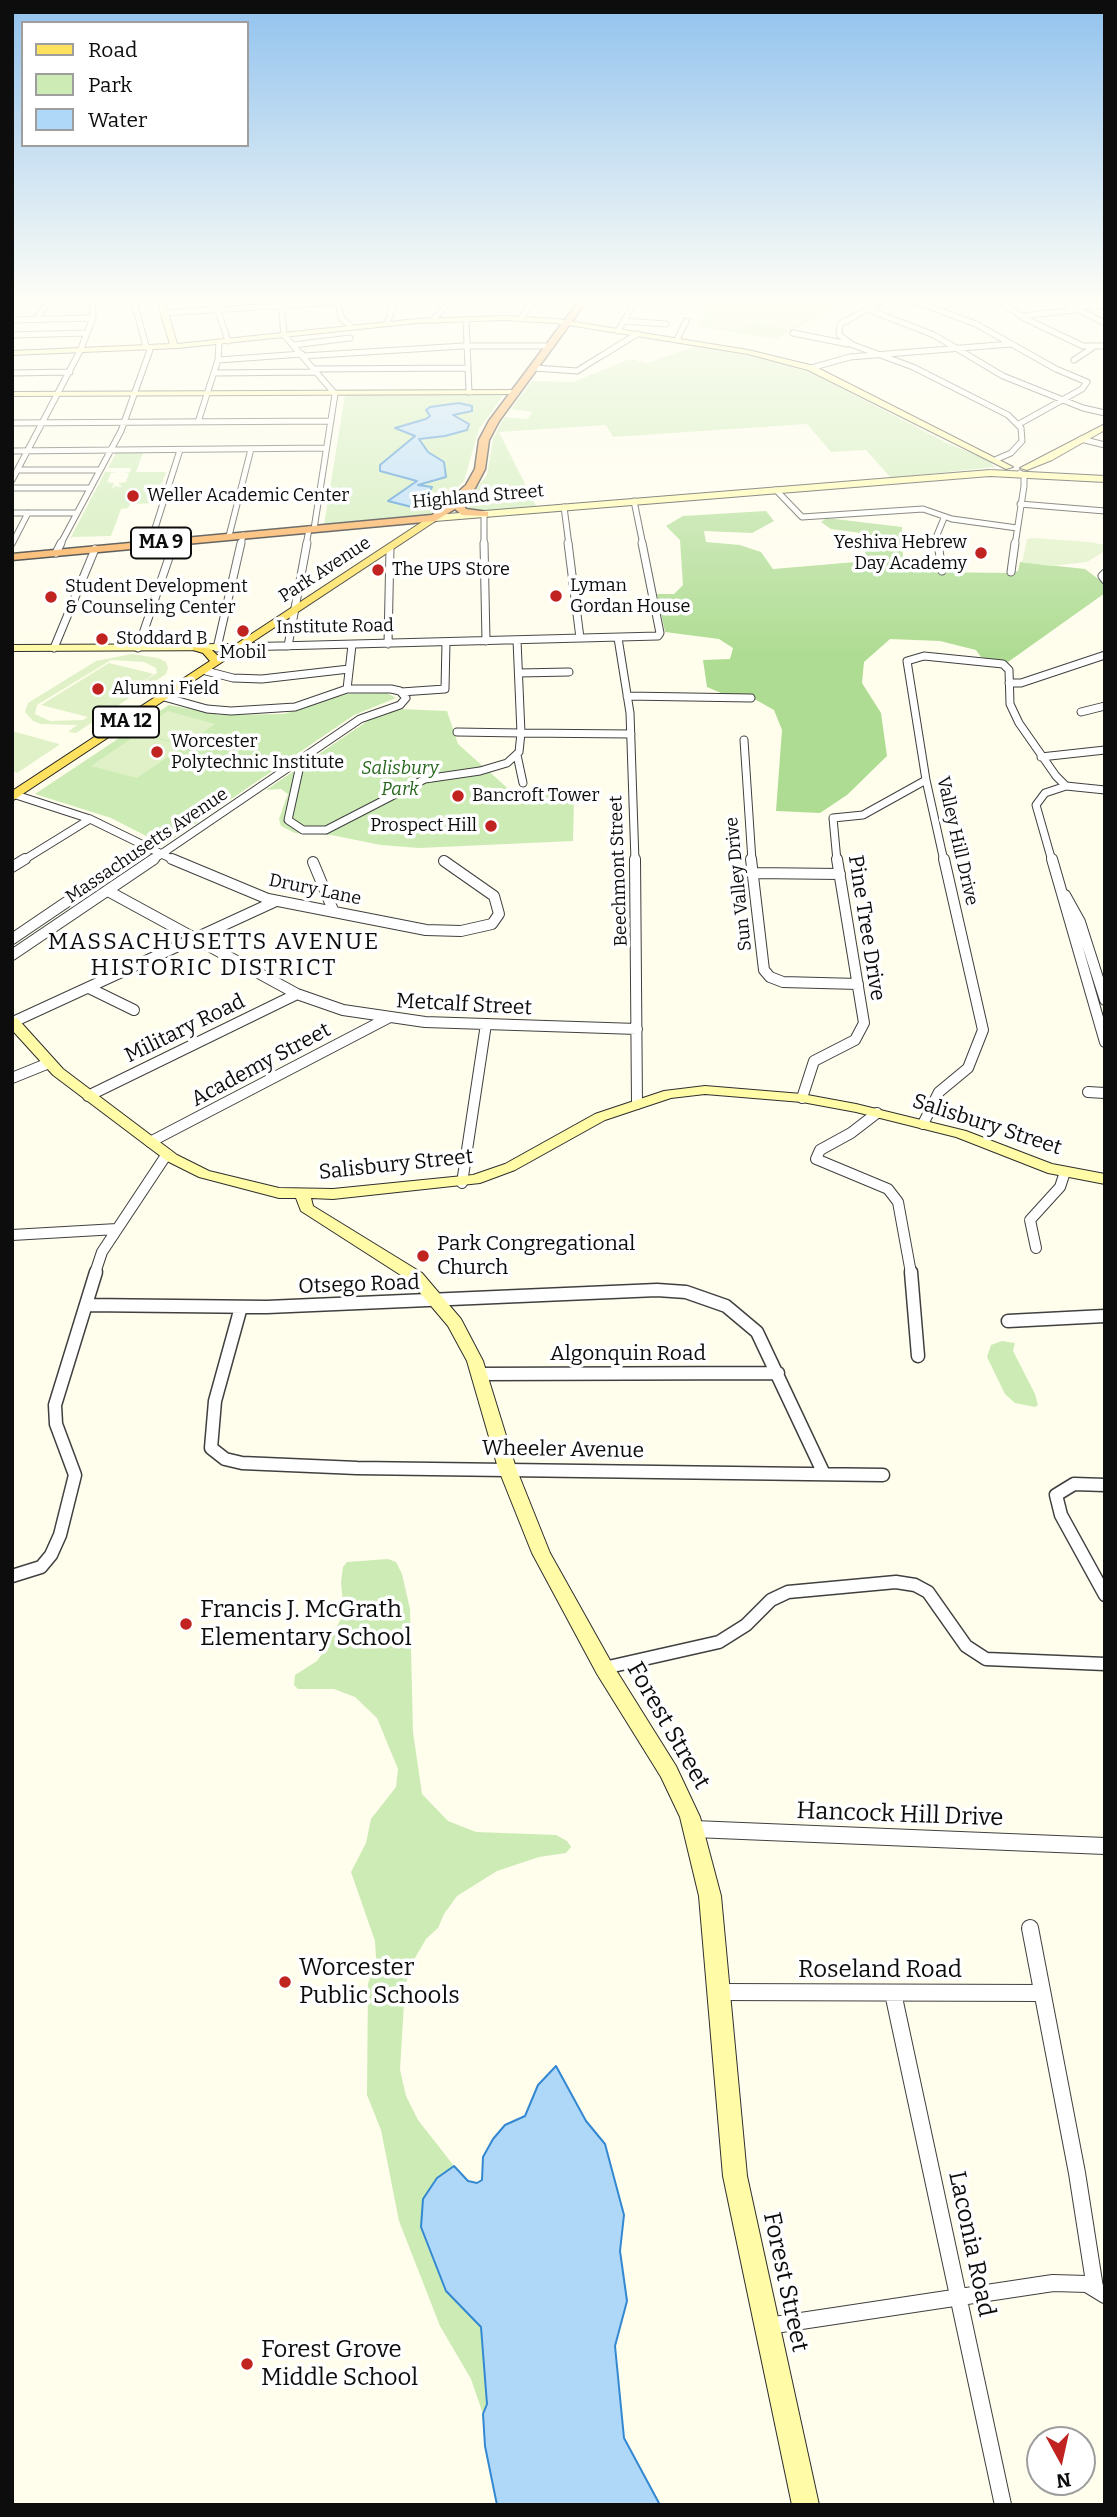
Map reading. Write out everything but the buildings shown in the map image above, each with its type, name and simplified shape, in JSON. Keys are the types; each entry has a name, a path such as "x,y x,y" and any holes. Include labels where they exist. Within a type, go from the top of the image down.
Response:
{"highway":[{"name":"Park Avenue","path":"435,518 457,502 478,472 483,443 495,419"},
{"path":"457,502 459,510 464,513 484,514"},
{"name":"Highland Street","path":"12,557 435,518"}],"main road":[{"path":"916,419 1018,470 1105,426"},
{"name":"Highland Street","path":"435,518 1018,470 1105,479"},
{"name":"Park Avenue","path":"14,796 435,518"},
{"name":"Institute Road","path":"12,648 240,647"},
{"path":"197,648 208,650 218,662"},
{"name":"Salisbury Street","path":"13,1021 49,1063 88,1096 167,1154 215,1178 273,1192 303,1195 462,1183 504,1170 587,1122 669,1094 705,1090 802,1098 877,1113 961,1135 1065,1172 1105,1179"},
{"name":"Forest Street","path":"303,1195 306,1208 401,1266 439,1301 455,1323 478,1374 507,1468 541,1553 604,1668 669,1772 694,1829 710,1896 732,2162 806,2505"}],"street":[{"path":"12,480 44,419"},
{"path":"56,553 125,419"},
{"path":"997,459 1020,445 1023,433 1019,424 1012,419"},
{"path":"1019,424 1027,419"},
{"path":"12,424 331,421 288,646"},
{"path":"1081,439 1105,445"},
{"path":"12,452 326,448"},
{"path":"229,536 251,449"},
{"path":"150,544 180,450"},
{"path":"18,470 100,470"},
{"path":"1010,572 1024,476 1018,470"},
{"path":"12,488 90,488"},
{"path":"776,490 802,517 923,509 944,518 1017,528"},
{"name":"Institute Road","path":"240,647 658,636 660,635 634,502"},
{"path":"1020,504 1105,511"},
{"path":"564,507 580,638"},
{"path":"12,513 77,513"},
{"path":"12,544 28,513"},
{"path":"484,514 486,641"},
{"path":"942,571 937,535 944,518"},
{"path":"216,648 243,535"},
{"path":"138,648 174,541"},
{"path":"388,644 390,548"},
{"path":"54,648 95,549"},
{"name":"Beechmont Street","path":"618,638 631,734 637,1104"},
{"path":"517,640 521,733 517,755 523,783"},
{"path":"164,697 215,710 279,709 347,689 445,689 446,642"},
{"path":"347,689 352,645"},
{"name":"Valley Hill Drive","path":"923,1124 939,1092 968,1068 983,1030 926,780 909,659 924,656 1003,664 1009,670 1009,683"},
{"path":"1066,786 1041,757 1010,704 1009,683 1021,683 1105,656"},
{"path":"206,671 240,679 262,679 349,670"},
{"path":"519,673 569,672"},
{"name":"Massachusetts Avenue","path":"12,955 365,717 403,703 406,698 401,691"},
{"path":"627,696 751,698"},
{"path":"1081,712 1105,706"},
{"path":"457,732 631,734"},
{"name":"Sun Valley Drive","path":"744,740 753,873 766,974 791,983 858,984"},
{"path":"1041,757 1105,750"},
{"path":"301,761 287,817 290,825 312,831 344,823 425,779 487,769 507,763 517,755"},
{"name":"Pine Tree Drive","path":"802,1098 814,1061 860,1035 864,1023 839,874 834,818 863,816 926,780"},
{"path":"1105,790 1066,786 1045,793 1036,805 1105,1042"},
{"name":"Drury Lane","path":"14,796 90,819 146,849 276,901 440,931 468,931 492,923 499,914 494,896 444,861"},
{"path":"12,867 90,819"},
{"name":"Massachusetts Avenue","path":"12,939 146,849"},
{"path":"313,862 333,910"},
{"path":"753,873 839,874"},
{"name":"Metcalf Street","path":"108,891 297,994 332,1007 388,1018 637,1029"},
{"path":"1063,892 1080,922 1105,1000"},
{"path":"13,1021 276,901"},
{"path":"89,988 134,1010"},
{"name":"Military Road","path":"88,1096 297,994"},
{"name":"Academy Street","path":"150,1142 388,1018"},
{"path":"462,1183 486,1024"},
{"path":"12,1078 49,1063"},
{"path":"1088,1092 1105,1093"},
{"path":"877,1113 851,1133 820,1150 816,1159 875,1182 888,1189 898,1202 910,1262 918,1356"},
{"path":"12,1576 41,1567 49,1559 61,1535 75,1475 57,1431 55,1405 102,1252 167,1154"},
{"path":"1036,1248 1030,1220 1060,1186 1065,1172"},
{"path":"12,1235 117,1230"},
{"name":"Otsego Road","path":"86,1305 242,1307 657,1290 686,1292 720,1303 748,1322 764,1343 824,1474"},
{"name":"Wheeler Avenue","path":"242,1307 215,1401 211,1444 218,1456 242,1463 357,1468 883,1475"},
{"path":"1008,1321 1105,1316"},
{"name":"Algonquin Road","path":"478,1374 778,1373"},
{"path":"1105,1485 1074,1484 1056,1495 1057,1505 1105,1595"},
{"path":"604,1668 719,1642 741,1629 771,1600 788,1592 896,1582 915,1585 928,1592 966,1646 986,1658 1105,1664"},
{"name":"Hancock Hill Drive","path":"694,1829 1105,1846"},
{"path":"1030,1928 1100,2291"},
{"name":"Roseland Road","path":"718,1993 1042,1993"},
{"name":"Laconia Road","path":"893,1993 1003,2505"},
{"path":"768,2326 957,2295 1053,2283 1076,2282 1100,2291"}],"green space":[{"path":"341,419 486,419 479,429 464,481 432,514 324,525"},
{"path":"902,419 990,461 994,467 891,478 866,450 831,452 807,424 613,437 606,425 499,432 536,506 466,511 463,506 487,475 493,439 502,421"},
{"path":"116,453 143,453 136,472 166,472 155,503 130,504 128,508 121,509 111,536 71,537 105,472 117,472 111,473 107,482 114,483 112,489 115,486 122,487 118,483 126,482 129,473 123,472 130,472 131,468 108,468"},
{"path":"766,511 774,521 752,533 704,531 706,542 740,545 761,552 773,569 867,561 861,533 831,529 821,522 827,518 902,527 903,560 931,572 1011,573 1018,571 1020,562 1085,569 1105,584 1105,593 1008,662 981,657 976,650 940,641 890,639 864,662 862,683 881,713 887,756 847,795 820,813 776,811 782,730 774,710 749,696 728,696 707,687 703,660 730,659 733,648 719,639 665,632 657,594 674,594 683,585 680,540 666,526 683,516"},
{"path":"1027,539 1090,542 1105,545 1105,551 1087,562 1051,566 1022,562"},
{"path":"132,654 158,658 166,662 168,668 166,674 76,733 68,732 77,725 41,724 33,721 25,712 28,703 96,661","holes":["111,660 144,662 156,668 157,673 83,720 50,721 35,714 37,705"]},
{"name":"Alumni Field","path":"109,663 154,674 88,717 41,705"},
{"name":"Salisbury Park","path":"387,693 396,698 354,715 164,845 111,818 35,794 169,705 220,715 284,714 346,694"},
{"name":"Salisbury Park","path":"399,709 447,711 458,744 513,793 574,797 573,841 419,848 381,845 331,835 295,833 281,826 279,819 288,794 281,789 266,790 369,720"},
{"path":"168,711 215,724 185,745 135,732"},
{"path":"12,731 59,745 17,773 12,771"},
{"path":"138,734 184,746 137,778 91,766"},
{"path":"1002,1341 1015,1343 1013,1351 1035,1394 1038,1405 1035,1407 1015,1403 1005,1394 987,1357 991,1345"},
{"path":"388,1559 396,1562 402,1574 410,1609 413,1732 422,1794 448,1821 476,1832 556,1835 567,1841 571,1847 566,1853 539,1857 497,1871 457,1896 412,1963 405,1986 400,2070 406,2096 418,2120 454,2166 437,2178 421,2227 446,2291 481,2327 487,2404 483,2414 471,2379 440,2326 399,2221 381,2130 367,2095 368,1984 376,1958 375,1941 351,1872 366,1843 371,1819 396,1787 398,1769 377,1718 355,1697 334,1689 298,1689 294,1685 295,1675 317,1661 324,1651 344,1613 341,1583 343,1567 347,1562"}],"water":[{"path":"424,419 461,419 469,424 467,430 419,439 428,452 444,462 446,477 418,485 432,487 420,509 388,501 417,481 380,471 380,465 415,436 395,428"},
{"path":"556,2066 586,2121 605,2144 624,2215 620,2251 627,2301 615,2346 624,2438 660,2505 497,2505 485,2446 483,2414 487,2404 481,2327 446,2291 421,2227 423,2199 437,2178 454,2166 468,2181 477,2183 482,2180 483,2157 493,2139 505,2125 525,2116 538,2085"}],"place":[{"name":"Weller Academic Center","path":"133,496"},
{"name":"Yeshiva Hebrew Day Academy","path":"981,553"},
{"name":"The UPS Store","path":"378,570"},
{"name":"Lyman Gordan House","path":"556,596"},
{"name":"Student Development & Counseling Center","path":"51,597"},
{"name":"Mobil","path":"243,631"},
{"name":"Stoddard B","path":"102,639"},
{"name":"Alumni Field","path":"98,689"},
{"name":"Worcester Polytechnic Institute","path":"157,752"},
{"name":"Bancroft Tower","path":"458,796"},
{"name":"Prospect Hill","path":"491,826"},
{"name":"Park Congregational Church","path":"423,1256"},
{"name":"Francis J. McGrath Elementary School","path":"186,1624"},
{"name":"Worcester Public Schools","path":"285,1982"},
{"name":"Forest Grove Middle School","path":"247,2364"}],"district":[{"name":"MASSACHUSETTS AVENUE HISTORIC DISTRICT","path":"214,956"}]}
